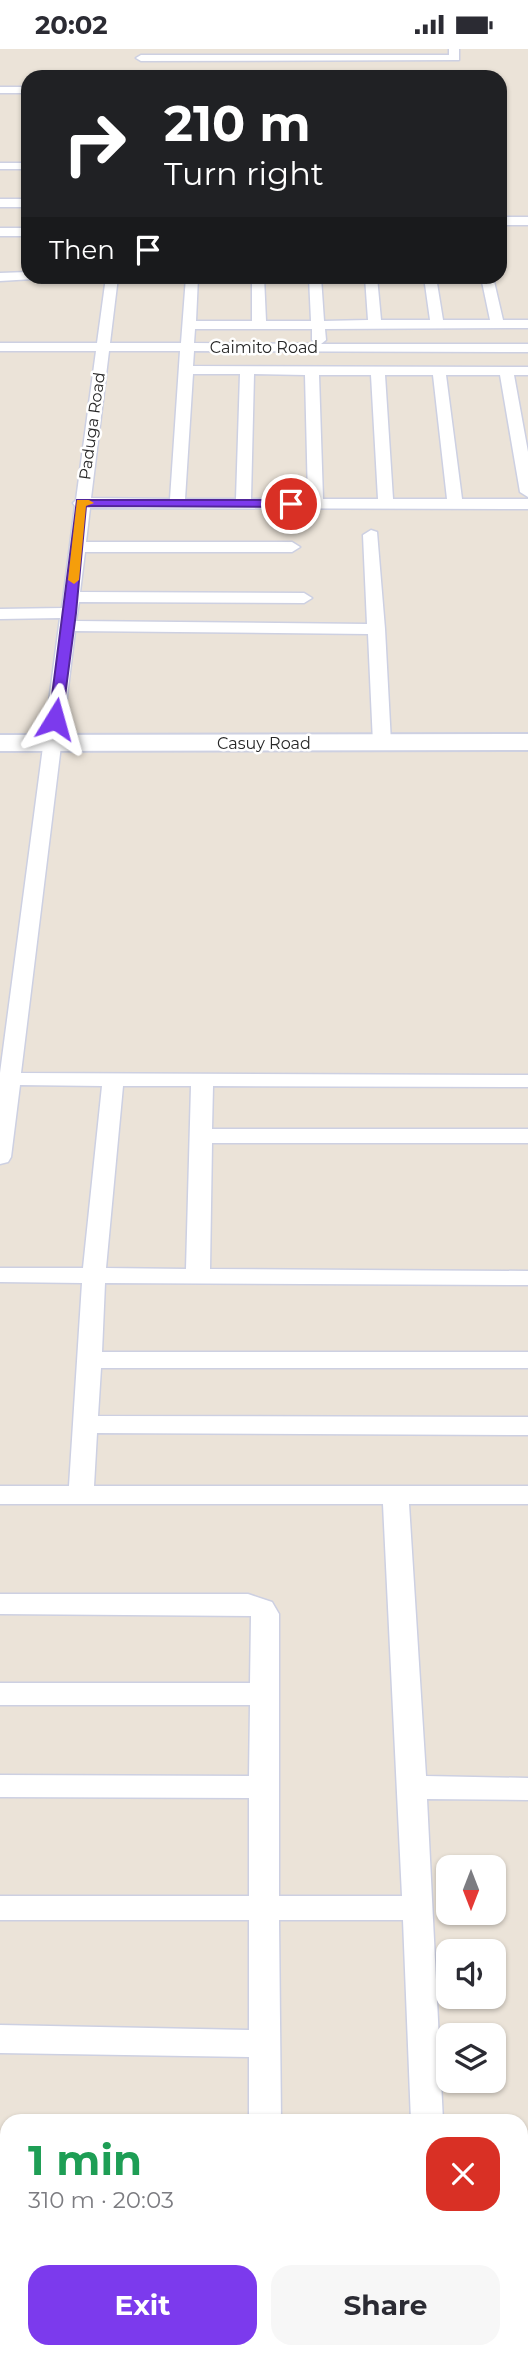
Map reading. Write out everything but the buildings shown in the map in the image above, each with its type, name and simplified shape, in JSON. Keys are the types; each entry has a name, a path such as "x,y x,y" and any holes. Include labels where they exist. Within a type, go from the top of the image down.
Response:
{"street":[{"path":"141,58 301,63 454,54"},
{"path":"0,90 21,90"},
{"path":"0,166 21,166"},
{"path":"0,203 21,203"},
{"path":"507,221 528,221"},
{"path":"0,232 21,232"},
{"path":"0,277 21,276"},
{"name":"Paduga Road","path":"0,1157 70,612 81,503 111,284"},
{"path":"177,504 191,284"},
{"path":"257,284 259,325"},
{"path":"315,284 320,348"},
{"path":"372,284 375,325"},
{"path":"431,284 437,324"},
{"path":"489,284 497,324"},
{"path":"188,325 528,324"},
{"name":"Caimito Road","path":"0,347 528,348"},
{"path":"185,370 528,371"},
{"path":"243,504 247,371"},
{"path":"312,371 316,503"},
{"path":"378,371 386,504"},
{"path":"439,371 455,504"},
{"path":"506,371 528,492"},
{"path":"81,503 528,504"},
{"path":"370,535 382,743"},
{"path":"77,547 292,547"},
{"path":"0,614 304,598"},
{"path":"70,612 377,629"},
{"name":"Casuy Road","path":"0,743 528,743"},
{"path":"11,1079 528,1081"},
{"path":"81,1495 94,1275 113,1081"},
{"path":"198,1275 202,1081"},
{"path":"202,1136 528,1136"},
{"path":"0,1275 528,1277"},
{"path":"89,1360 528,1360"},
{"path":"85,1424 528,1426"},
{"path":"0,1495 528,1495"},
{"path":"395,1495 427,2114"},
{"path":"0,1604 256,1605 265,1614 265,2114"},
{"path":"0,1695 265,1694"},
{"path":"0,1786 263,1787"},
{"path":"412,1787 528,1789"},
{"path":"0,1907 417,1908"},
{"path":"0,2039 265,2044"}],"slow traffic":[{"path":"74,580 81,503 89,503"}],"route":[{"path":"55,719 70,613 81,503 291,504"}]}
